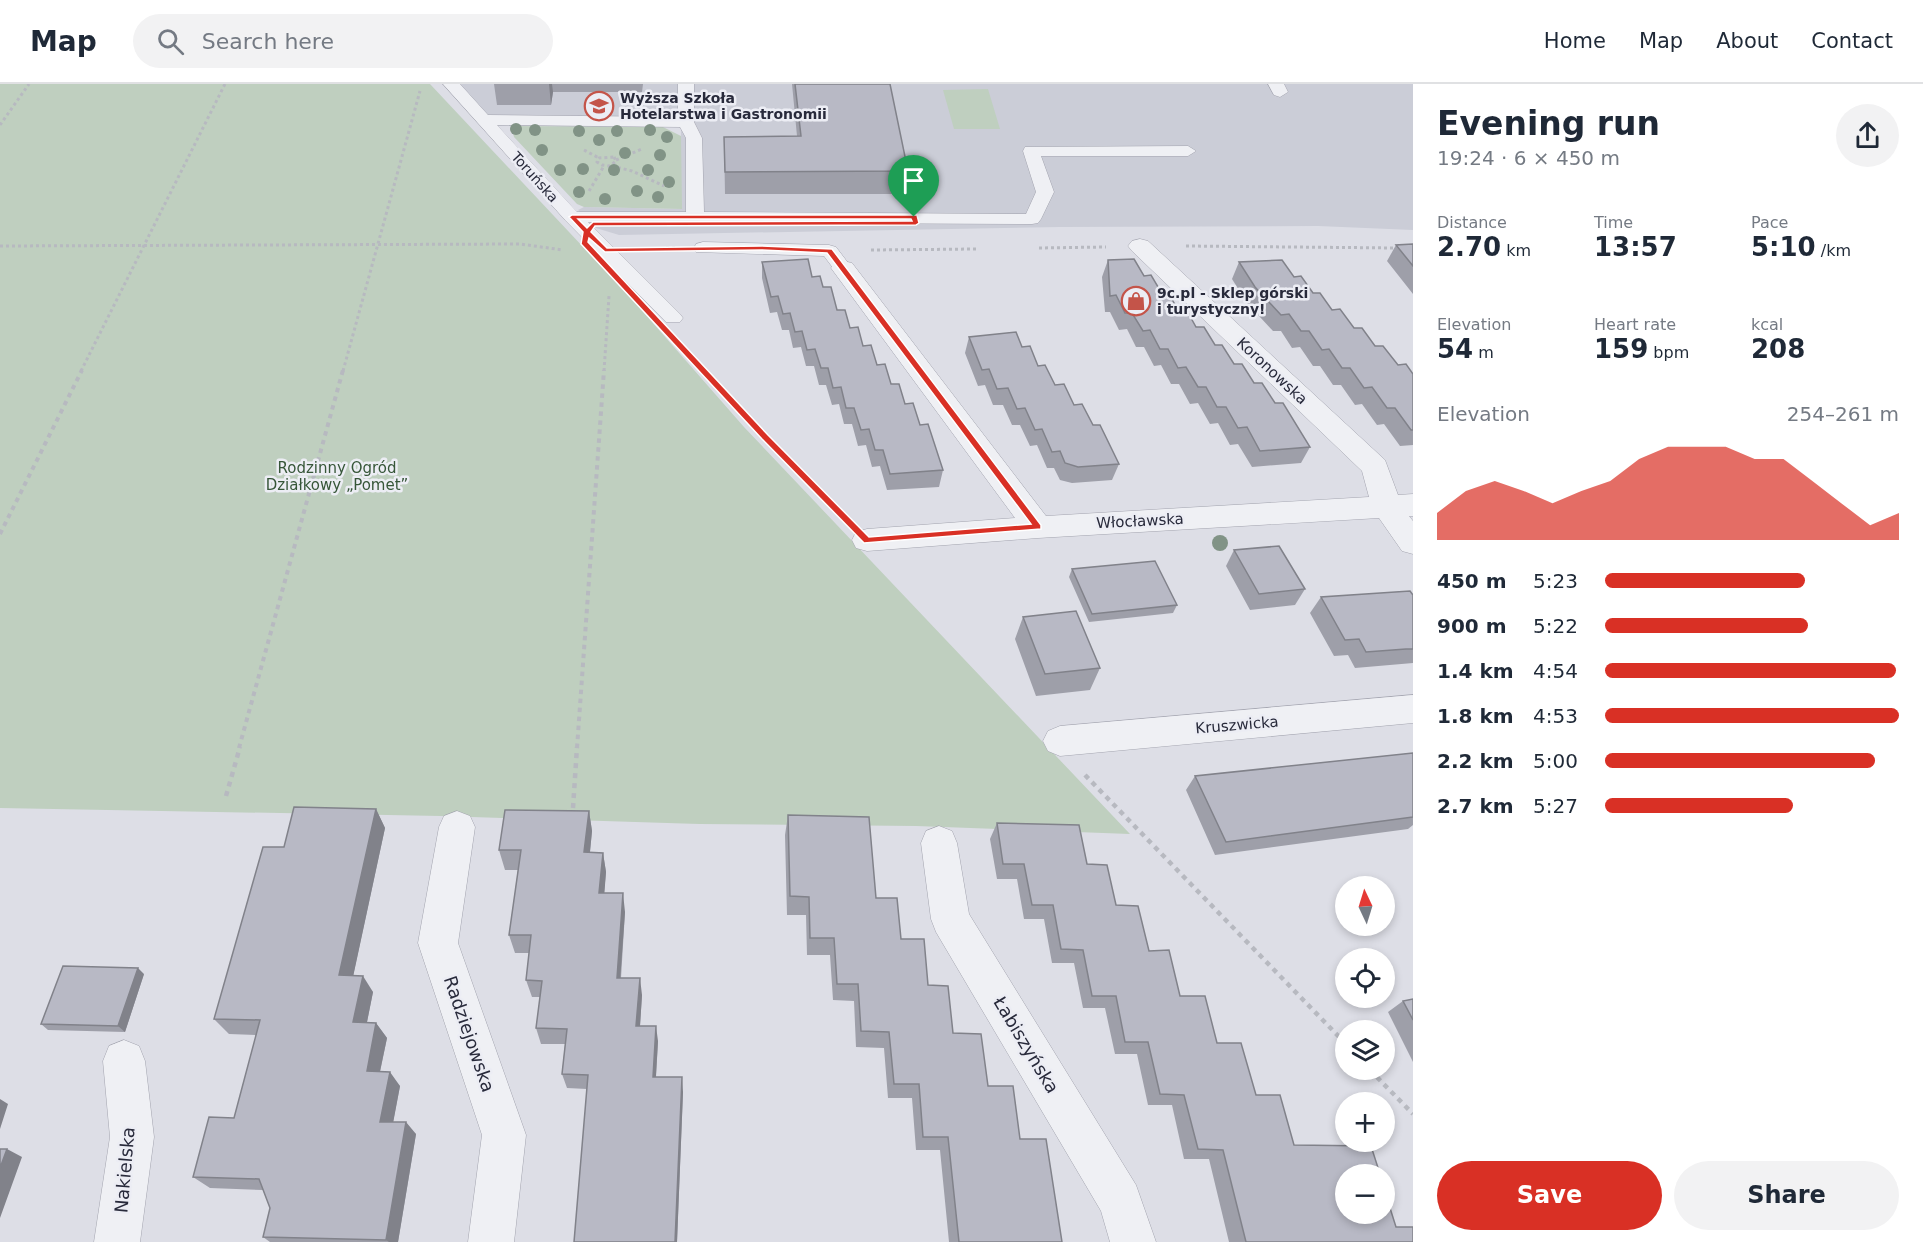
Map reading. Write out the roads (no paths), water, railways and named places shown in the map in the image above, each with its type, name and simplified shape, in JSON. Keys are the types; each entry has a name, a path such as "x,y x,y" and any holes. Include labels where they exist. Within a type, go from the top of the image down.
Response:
{"street":[{"name":"Koronowska","path":"1140,246 1375,467 1400,506"},
{"path":"843,268 1038,527"},
{"name":"Włocławska","path":"867,540 1038,527 1400,506"},
{"path":"1400,506 1413,543"},
{"name":"Kruszwicka","path":"1060,741 1413,709"},
{"name":"Radziejowska","path":"457,827 438,943 504,1135 490,1242"},
{"name":"Łabiszyńska","path":"939,843 950,919 1120,1201 1133,1242"},
{"name":"Nakielska","path":"117,1242 132,1137 124,1061"}],"lane":[{"name":"Toruńska","path":"451,84 572,217 674,318"},
{"path":"686,84 686,122 694,138 695,218"},
{"path":"484,120 686,122"},
{"path":"572,217 1032,219 1045,192 1031,152 1188,151"},
{"path":"703,248 829,251 843,268"}],"place":[{"name":"Wyższa Szkoła Hotelarstwa i Gastronomii","path":"599,106"},
{"name":"9c.pl - Sklep górski i turystyczny!","path":"1136,301"}],"park label":[{"name":"Rodzinny Ogród Działkowy „Pomet”","path":"337,476"}]}
